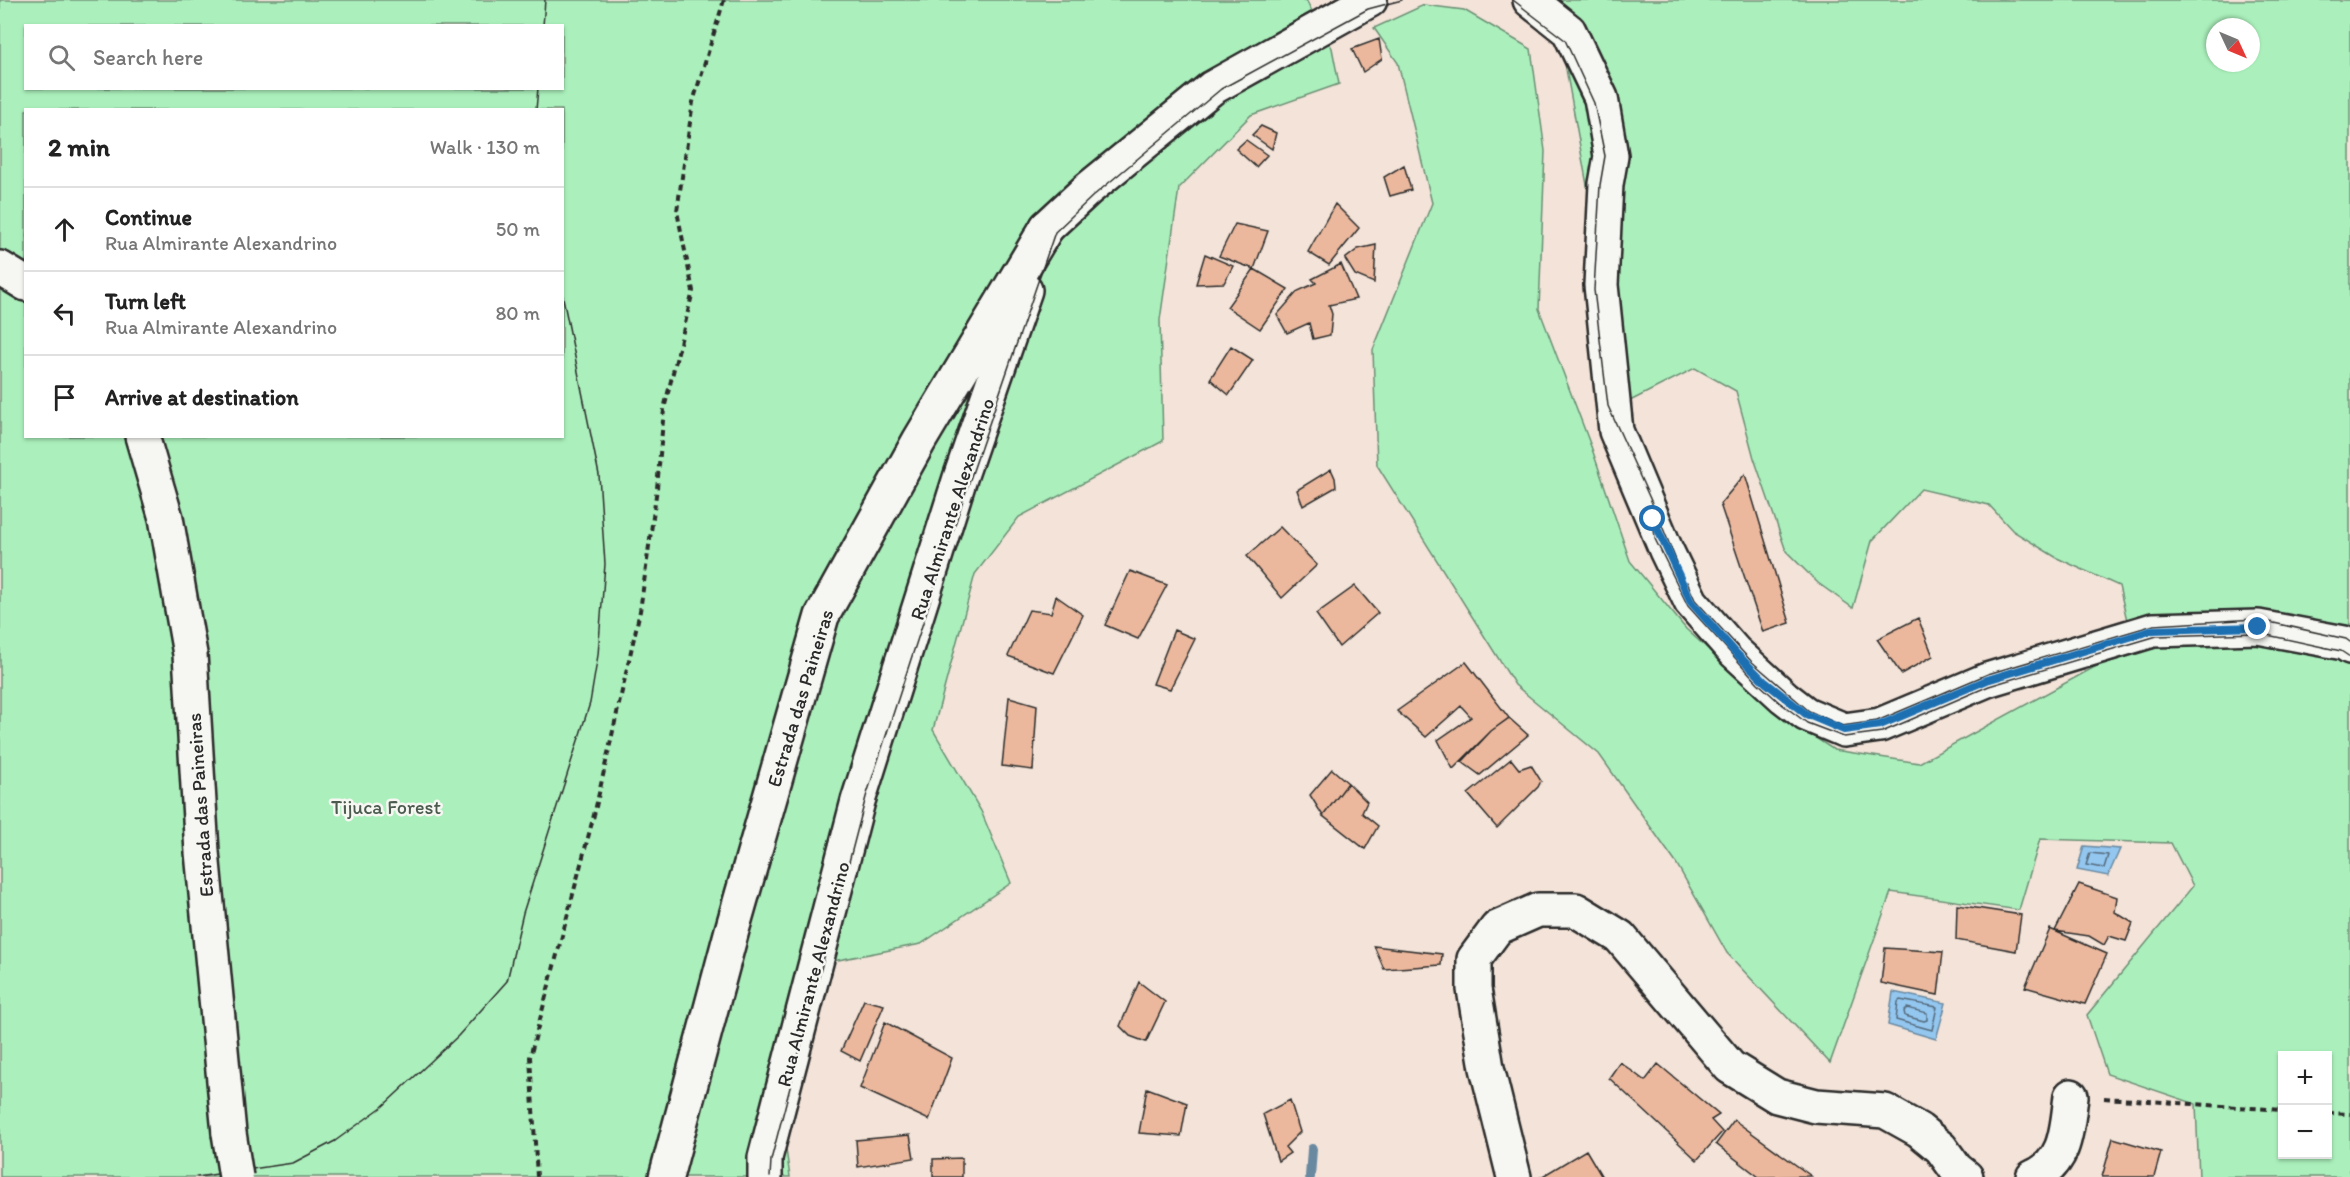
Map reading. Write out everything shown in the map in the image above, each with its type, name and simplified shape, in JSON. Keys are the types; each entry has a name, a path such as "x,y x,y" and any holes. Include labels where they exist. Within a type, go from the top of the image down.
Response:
{"street":[{"name":"Rua Almirante Alexandrino","path":"765,1177 765,1158 858,801 960,478 1047,227 1088,189 1212,88 1370,0"},
{"path":"1530,0 1569,32 1601,98 1611,156 1606,184 1601,285 1616,431 1666,550 1691,602 1735,652 1784,697 1806,714 1844,730 1880,725 1987,680 2153,630 2258,627 2344,643 2350,647"},
{"name":"Estrada das Paineiras","path":"666,1177 732,930 822,616 919,441 1047,227"},
{"path":"0,268 24,283"},
{"name":"Estrada das Paineiras","path":"143,438 166,519 190,654 202,852 229,1133 236,1177"},
{"path":"1514,1177 1487,1068 1474,990 1474,959 1497,928 1538,910 1576,910 1620,937 1730,1067 1777,1096 1816,1106 1885,1112 1919,1130 1941,1148 1956,1169 1966,1177"},
{"path":"2033,1177 2041,1174 2054,1163 2066,1140 2071,1096"}],"path":[{"path":"537,1177 530,1057 596,811 640,611 657,488 663,409 693,291 677,211 693,102 724,0"},
{"path":"2071,1096 2278,1110"},
{"path":"2332,1113 2350,1114"}],"green space":[{"name":"Tijuca Forest","path":"0,0 1306,0 1332,48 1339,84 1251,115 1179,188 1160,320 1163,441 1019,517 975,574 933,730 981,811 1011,883 921,944 828,962 783,1129 790,1177 0,1177"},
{"path":"1543,0 2350,0 2350,1177 2199,1177 2196,1104 2107,1074 2087,1015 2193,886 2171,843 2040,839 2019,910 1891,892 1830,1063 1727,953 1676,863 1599,754 1515,685 1377,465 1373,350 1432,203 1398,63 1374,28 1424,5 1464,10 1531,49 1545,151 1539,309 1592,449 1630,561 1686,629 1782,716 1834,750 1919,763 2133,646 2119,586 2057,558 2013,531 1989,505 1921,489 1872,541 1853,608 1818,583 1786,551 1754,458 1736,391 1695,368 1624,404 1555,8"}],"water":[{"path":"2084,846 2120,849 2108,876 2077,870"},
{"path":"1893,992 1946,1003 1936,1039 1888,1025"}],"building":[{"path":"1379,39 1382,59 1363,72 1352,49"},
{"path":"1261,126 1276,133 1272,149 1252,135"},
{"path":"1246,140 1267,155 1256,167 1236,149"},
{"path":"1404,165 1411,190 1390,196 1384,177"},
{"path":"1335,204 1359,228 1329,265 1308,252"},
{"path":"1235,224 1268,231 1254,269 1219,256"},
{"path":"1376,245 1374,283 1355,275 1345,259 1358,249"},
{"path":"1205,254 1233,266 1224,283 1196,284"},
{"path":"1341,264 1356,299 1329,305 1332,314 1330,335 1313,339 1309,323 1287,333 1277,315 1298,291 1316,283 1312,279"},
{"path":"1254,269 1288,289 1260,329 1227,307"},
{"path":"1231,346 1253,360 1229,395 1210,379"},
{"path":"1331,469 1336,487 1303,506 1297,490"},
{"path":"1745,474 1790,623 1763,632 1720,504"},
{"path":"1280,527 1317,565 1282,598 1247,556"},
{"path":"1130,571 1167,585 1138,639 1105,625"},
{"path":"1355,586 1378,613 1339,647 1316,614"},
{"path":"1056,596 1083,615 1054,673 1008,656 1029,610 1051,613"},
{"path":"1918,618 1933,656 1901,674 1877,639"},
{"path":"1174,630 1195,639 1170,689 1153,684"},
{"path":"1466,662 1509,718 1491,731 1453,769 1438,740 1471,717 1461,706 1426,737 1397,711"},
{"path":"1009,697 1037,705 1033,770 1002,766"},
{"path":"1509,718 1528,735 1480,775 1462,762 1491,731"},
{"path":"1511,759 1519,769 1531,765 1541,781 1538,787 1497,828 1468,794"},
{"path":"1332,769 1348,783 1323,816 1310,795"},
{"path":"1348,783 1367,802 1362,813 1378,826 1365,849 1323,816"},
{"path":"2079,884 2117,897 2115,912 2133,923 2126,941 2109,936 2104,945 2089,936 2055,931"},
{"path":"1957,905 2021,915 2016,951 1956,940"},
{"path":"2050,929 2107,954 2085,1004 2025,987"},
{"path":"1374,946 1442,954 1441,965 1384,969"},
{"path":"1885,948 1943,952 1938,995 1881,983"},
{"path":"1139,982 1165,1002 1146,1042 1130,1036 1120,1026"},
{"path":"864,1000 884,1005 860,1061 841,1051"},
{"path":"885,1022 952,1058 929,1120 860,1088"},
{"path":"1620,1062 1645,1081 1658,1064 1719,1115 1711,1120 1722,1132 1697,1160 1609,1078"},
{"path":"1147,1088 1187,1103 1181,1136 1139,1133"},
{"path":"1290,1100 1300,1132 1285,1147 1290,1153 1278,1161 1263,1114"},
{"path":"1734,1120 1811,1176 1759,1177 1716,1144"},
{"path":"910,1135 914,1158 858,1167 856,1140"},
{"path":"2113,1138 2161,1152 2154,1177 2102,1177"},
{"path":"1586,1150 1602,1177 1541,1177"},
{"path":"962,1158 962,1177 933,1177 933,1159"}],"waterway":[{"path":"1310,1177 1312,1149"}],"tram line":[{"path":"543,24 545,0"},
{"path":"770,1177 771,1160 866,797 964,497 1055,232 1093,196 1221,89 1368,9 1402,0"},
{"path":"1513,0 1565,40 1594,103 1605,156 1600,185 1594,290 1608,406 1652,503 1655,539 1688,606 1758,683 1779,702 1807,723 1844,737 1882,732 1989,686 2157,636 2258,633 2341,651 2350,657"},
{"path":"536,108 538,90"},
{"path":"197,1177 293,1163 335,1141 382,1107 458,1036 507,981 523,913 590,703 598,655 605,564 599,475 564,303"},
{"path":"1658,516 1677,563"},
{"path":"1687,582 1695,600 1751,661 1809,711 1842,726 1877,721 1988,674 2154,625 2256,619 2346,639 2350,642"}],"route":[{"path":"1653,519 1691,602 1735,652 1765,682 1806,714 1844,730 1880,725 1987,680 2153,630 2258,627"}]}
